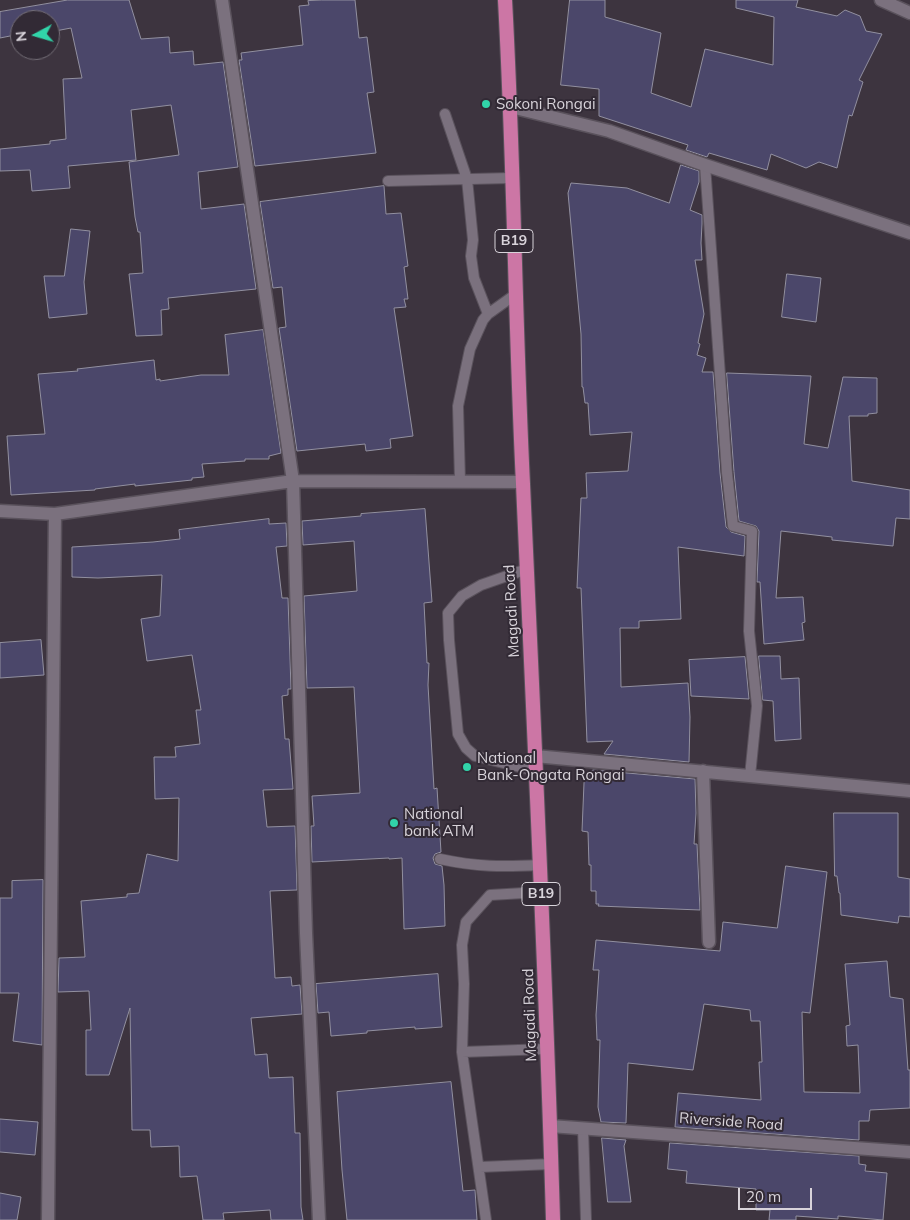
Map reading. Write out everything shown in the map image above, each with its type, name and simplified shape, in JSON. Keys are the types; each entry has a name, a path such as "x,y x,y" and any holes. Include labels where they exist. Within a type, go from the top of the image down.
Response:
{"highway":[{"name":"Magadi Road","path":"505,0 511,107 522,482 540,865 553,1220"}],"street":[{"path":"222,0 294,481 306,933 319,1220"},
{"path":"881,0 910,13"},
{"path":"511,107 609,131 704,165 910,233"},
{"path":"0,511 56,514 294,481 522,482"},
{"path":"48,1220 56,514"},
{"path":"535,756 910,791"},
{"path":"703,771 709,942"},
{"name":"Riverside Road","path":"550,1126 910,1152"}],"lane":[{"path":"445,114 467,179 473,240 471,256 474,278 488,314"},
{"path":"704,165 727,473 733,526 752,531 749,631 757,706 750,776"},
{"path":"388,181 512,178"},
{"path":"460,481 458,406 470,348 482,320 516,294"},
{"path":"527,569 481,585 462,596 448,613 449,640 458,734 466,748 475,756 536,771"},
{"path":"440,860 494,867 540,865"},
{"path":"486,1220 480,1167 462,1052 464,984 462,946 466,922 490,895 541,892"},
{"path":"462,1052 547,1049"},
{"path":"583,1128 586,1220"},
{"path":"480,1167 552,1164"}],"building":[{"path":"68,0 129,0 141,39 169,37 170,53 193,51 194,65 223,62 238,167 198,172 201,209 244,204 256,289 168,298 169,309 161,310 162,335 136,336 129,274 143,273 140,232 138,232 135,217 129,162 179,155 171,105 131,110 136,160 68,166 70,188 32,191 30,170 0,171 0,149 50,144 50,141 66,139 63,79 82,78 71,28 60,30 60,10 11,10"},
{"path":"355,0 359,38 367,37 374,92 367,93 376,153 255,166 239,60 242,60 241,53 303,45 299,6 309,5 308,1"},
{"path":"570,0 605,0 605,17 661,33 651,93 691,107 705,49 773,65 774,17 736,8 736,0 798,0 796,7 837,16 845,10 860,16 866,31 882,34 859,80 863,82 852,116 849,115 837,168 819,162 806,168 771,154 767,170 709,153 707,157 686,150 688,145 599,116 599,89 561,85"},
{"path":"10,10 10,36 0,38 0,12"},
{"path":"681,165 699,171 699,182 690,210 702,215 702,260 695,260 704,314 697,355 706,358 702,372 713,372 726,527 731,532 745,536 744,556 678,547 681,619 639,621 639,628 620,628 621,687 688,683 690,717 689,762 604,754 613,741 587,742 581,588 577,588 581,498 587,498 586,473 628,471 632,432 590,435 588,403 585,403 582,387 581,334 568,193 571,183 627,188 669,203"},
{"path":"384,186 386,214 401,213 408,266 404,267 408,299 404,299 406,307 394,308 413,436 390,439 391,448 366,451 365,444 297,451 279,328 286,327 282,287 273,288 260,202"},
{"path":"71,229 90,231 84,282 87,314 49,318 44,276 64,276"},
{"path":"787,274 821,278 816,322 782,317"},
{"path":"263,330 281,453 269,456 269,459 245,459 245,461 202,464 204,477 192,478 192,480 135,486 135,484 95,490 11,495 7,436 45,434 38,374 78,371 77,369 154,360 156,380 160,379 160,381 201,375 229,375 225,335"},
{"path":"727,373 811,376 804,444 828,448 843,377 877,378 877,413 868,414 868,416 849,416 852,481 910,490 910,519 896,518 893,546 832,540 832,537 781,531 776,598 803,597 805,622 802,623 804,640 764,644 760,582 757,582 759,531 756,526 739,521"},
{"path":"425,509 432,602 424,603 427,663 429,663 428,685 434,789 437,788 441,852 435,854 433,858 435,864 442,866 445,926 404,929 402,858 312,862 311,826 314,826 312,796 360,793 354,687 307,688 304,596 357,591 354,541 303,545 302,521"},
{"path":"269,519 269,524 286,523 287,546 276,547 282,598 288,598 291,689 288,689 288,695 282,696 285,739 289,739 293,789 263,790 267,827 295,826 297,890 270,891 275,978 291,977 292,986 300,985 302,1014 251,1018 255,1055 267,1054 269,1078 293,1077 295,1133 300,1133 301,1207 303,1220 271,1220 270,1210 223,1213 224,1220 203,1220 197,1176 180,1177 179,1146 151,1147 150,1130 132,1130 130,1008 109,1075 86,1075 86,1030 91,1030 89,991 58,992 59,958 85,957 81,901 127,897 127,894 139,893 147,854 178,861 179,798 155,799 154,757 176,757 175,747 200,744 196,710 201,710 192,655 147,661 141,619 160,616 162,575 98,578 72,577 72,547 180,539 179,530"},
{"path":"41,640 44,675 0,678 0,643"},
{"path":"759,656 780,656 781,679 799,678 801,739 775,741 773,701 763,700"},
{"path":"745,657 749,699 691,696 689,660"},
{"path":"593,770 695,779 696,813 694,844 697,844 700,910 598,906 599,904 596,904 596,891 591,891 588,832 582,831 584,783"},
{"path":"834,813 898,813 898,877 910,879 910,917 899,916 898,923 841,915 840,893 837,876 835,876"},
{"path":"786,866 827,872 810,1013 802,1012 804,1092 860,1093 858,1045 847,1046 846,1026 850,1025 845,964 887,961 890,997 903,999 908,1070 910,1070 910,1108 870,1110 869,1121 859,1121 859,1140 675,1127 678,1093 761,1100 759,1062 762,1062 760,1021 751,1021 750,1010 704,1004 693,1070 628,1063 626,1123 601,1122 598,1107 600,1040 597,1040 596,1015 599,970 593,970 596,940 720,951 723,922 777,928"},
{"path":"43,880 42,1045 13,1041 19,993 0,993 0,898 12,898 12,881"},
{"path":"438,974 442,1027 415,1029 415,1027 331,1036 329,1012 318,1013 316,984"},
{"path":"451,1082 463,1191 475,1190 477,1220 347,1220 337,1092"},
{"path":"0,1119 38,1122 35,1155 0,1152"},
{"path":"602,1138 626,1140 624,1146 631,1202 608,1202"},
{"path":"670,1143 859,1156 859,1164 866,1165 865,1171 887,1173 883,1220 838,1216 838,1219 796,1216 796,1220 769,1220 770,1210 756,1210 756,1189 686,1183 687,1171 668,1169"},
{"path":"0,1193 21,1197 17,1220 0,1220"}],"place":[{"name":"Sokoni Rongai","path":"486,104"},
{"name":"National Bank-Ongata Rongai","path":"467,767"},
{"name":"National bank ATM","path":"394,823"}]}
